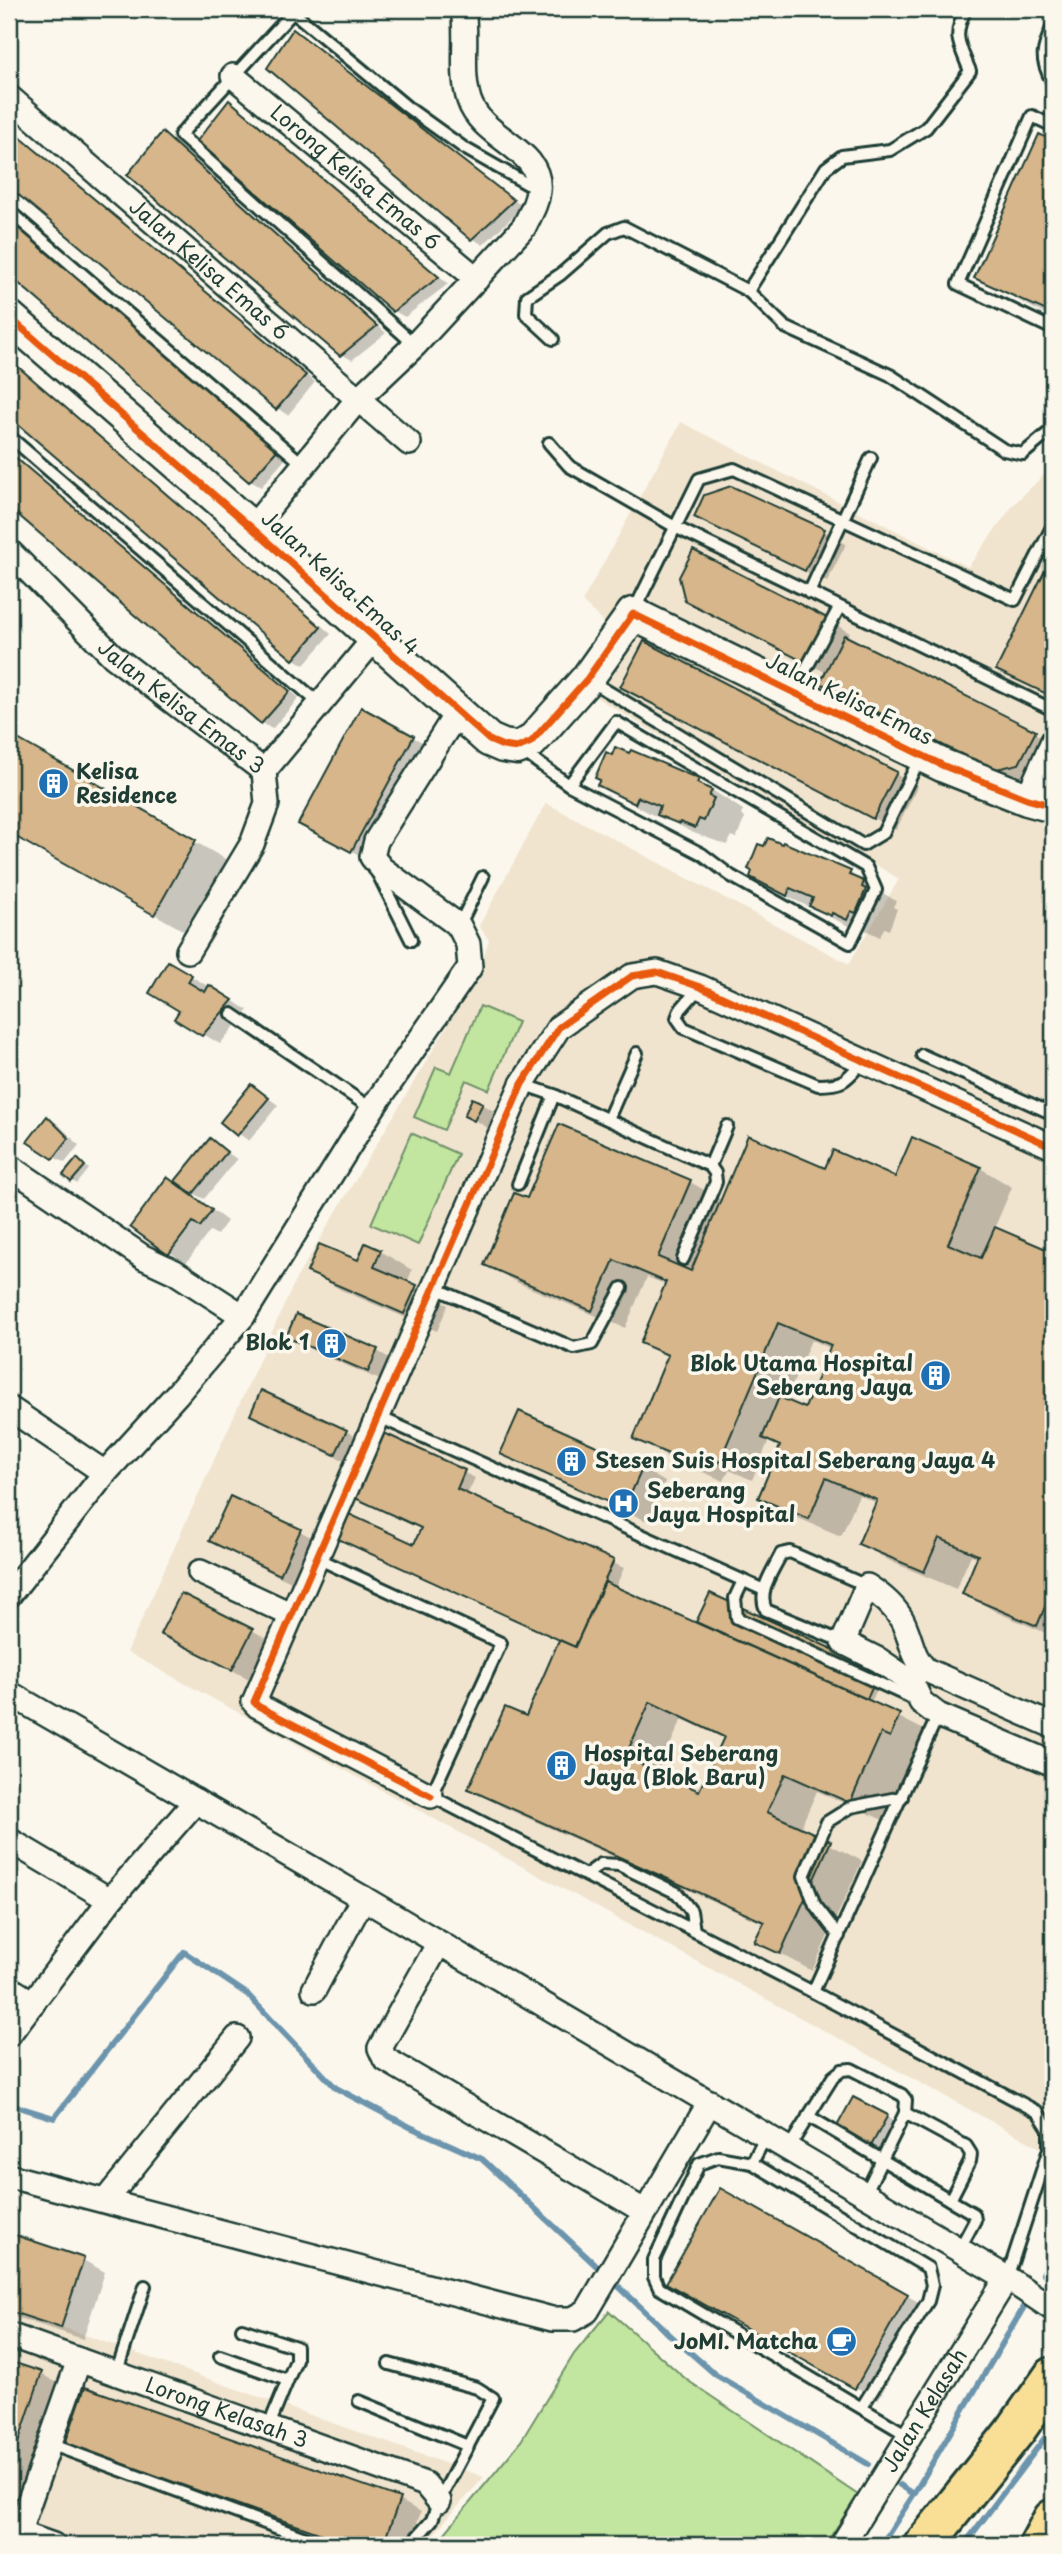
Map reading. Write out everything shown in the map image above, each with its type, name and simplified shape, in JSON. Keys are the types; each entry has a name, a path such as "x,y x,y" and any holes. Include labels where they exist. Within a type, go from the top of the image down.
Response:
{"highway":[{"path":"924,2545 1015,2431 1053,2376"},
{"path":"1040,2545 1053,2519"}],"street":[{"path":"251,528 358,399 415,345 524,226 539,190 536,171 530,161 487,129 470,103 466,89 463,9"},
{"name":"Lorong Kelisa Emas 6","path":"233,76 477,279"},
{"name":"Jalan Kelisa Emas 6","path":"9,97 409,443"},
{"name":"Jalan Kelisa Emas 4","path":"9,317 489,740 517,748"},
{"name":"Jalan Kelisa Emas 3","path":"11,557 113,656 264,771 374,639"},
{"path":"517,748 531,742 587,679 633,614"},
{"name":"Jalan Kelisa Emas","path":"633,614 944,766 1040,802"},
{"path":"9,1595 105,1472 177,1394 243,1315 372,1109 470,967 468,944 459,926 382,869 372,857 376,841 458,711"},
{"path":"1040,802 1053,741"},
{"path":"188,951 252,844 267,804 264,771"},
{"path":"431,1796 254,1702 522,1084 559,1027 632,976 657,972 700,987 1053,1147"},
{"path":"9,1166 143,1257 175,1272 243,1315"},
{"path":"9,1408 105,1472"},
{"path":"200,1572 292,1615"},
{"path":"1053,1726 926,1670 918,1663 902,1619 885,1598 867,1586 843,1642 879,1660 904,1677 930,1709 1053,1764"},
{"path":"9,1693 710,2102 1007,2278 1053,2309"},
{"path":"1017,1748 1031,1716"},
{"path":"9,2034 110,1900 196,1801"},
{"path":"9,1840 110,1900"},
{"path":"314,1990 363,1898"},
{"path":"439,1943 380,2048 385,2059 644,2211"},
{"path":"9,1988 33,2003"},
{"path":"106,2200 237,2038"},
{"path":"9,2176 552,2319 573,2319 587,2311 710,2102"},
{"name":"Jalan Kelasah","path":"842,2545 1007,2278"},
{"name":"Lorong Kelasah 3","path":"9,2335 425,2484 439,2501"},
{"path":"53,2545 16,2539 79,2360"}],"lane":[{"path":"748,291 826,168 842,156 890,150 926,128 970,71 956,27 966,9"},
{"path":"415,345 180,135 293,12 416,114 464,148 539,190"},
{"path":"1053,26 1043,48 1044,67 1053,83"},
{"path":"1053,126 1032,116 958,284 1053,329"},
{"path":"9,211 304,465"},
{"path":"552,339 526,314 527,297 561,274 608,233 624,227 748,291 785,327 890,375 1004,450 1023,454 1053,429"},
{"path":"9,436 320,704"},
{"path":"550,443 569,466 677,528 1053,710"},
{"path":"809,593 871,458"},
{"path":"633,614 699,479 734,469 1015,600 1053,525"},
{"path":"794,691 839,608"},
{"path":"587,679 863,845 883,833 922,754"},
{"path":"517,748 569,785 702,854 731,876 850,943 876,890 866,867 616,722 569,785"},
{"path":"372,857 411,940"},
{"path":"459,926 483,877"},
{"path":"700,987 680,1010 677,1018 684,1028 818,1085 837,1085 863,1061"},
{"path":"232,1014 372,1109"},
{"path":"608,1119 637,1053"},
{"path":"922,1055 1053,1114"},
{"path":"522,1084 554,1095 710,1166 715,1173 716,1182 683,1259"},
{"path":"519,1184 554,1095"},
{"path":"710,1166 727,1126"},
{"path":"435,1288 574,1348 592,1344 622,1288"},
{"path":"379,1418 764,1590"},
{"path":"843,1642 766,1610 761,1600 764,1590 781,1553 790,1552 867,1586"},
{"path":"317,1558 501,1643 431,1796 813,1992 1038,2112 1049,2129 1049,2149 1007,2278"},
{"path":"743,1581 735,1598 737,1618 930,1709 902,1797 813,1992"},
{"path":"839,1936 815,1905 804,1876 827,1822 851,1807 902,1797"},
{"path":"586,1875 601,1864 619,1865 677,1893 691,1912 694,1931"},
{"path":"789,2149 833,2077 842,2070 851,2069 902,2095 906,2100 905,2113 865,2194"},
{"path":"905,2113 966,2146 971,2154 950,2200"},
{"path":"808,2116 974,2214 975,2220 959,2250"},
{"path":"752,2163 766,2136"},
{"path":"862,2407 928,2301 932,2286 928,2268 752,2163 718,2157 699,2164 654,2260 654,2277 659,2288 909,2436"},
{"path":"116,2374 145,2286"},
{"path":"242,2329 296,2347 296,2360 268,2428"},
{"path":"220,2356 287,2380"},
{"path":"389,2364 477,2388 493,2398 439,2501 432,2520 410,2545"},
{"path":"359,2401 468,2446"},
{"path":"50,2444 324,2545"}],"shaded area":[{"name":"Seberang Jaya Hospital","path":"681,422 968,567 1014,504 1053,466 1053,2155 127,1652 296,1279 476,978 489,940 479,926 546,803 849,964 899,879 592,695 627,643 582,602"},
{"path":"9,2308 484,2477 424,2545 9,2545"}],"green space":[{"path":"480,1006 518,1022 489,1090 466,1080 444,1130 414,1117 436,1067 451,1073"},
{"path":"411,1133 458,1154 418,1245 371,1224"},
{"path":"609,2311 687,2380 858,2495 825,2545 435,2545 521,2441 574,2354"}],"building":[{"path":"293,29 514,200 471,240 267,68"},
{"path":"229,100 439,277 393,312 197,141"},
{"path":"9,128 306,375 276,410 9,187"},
{"path":"162,132 377,326 340,356 127,175"},
{"path":"1039,134 1053,141 1053,314 974,278"},
{"path":"9,217 278,449 249,482 9,275"},
{"path":"9,359 321,627 293,660 9,417"},
{"path":"9,452 290,691 261,724 9,507"},
{"path":"731,486 825,529 805,571 694,517 704,495"},
{"path":"693,550 829,619 806,663 685,601 679,577"},
{"path":"1053,554 1053,691 1051,696 996,670"},
{"path":"844,635 1036,731 1019,764 992,770 820,683"},
{"path":"644,641 897,772 873,819 620,687"},
{"path":"361,707 414,736 351,852 298,824"},
{"name":"Kelisa Residence","path":"9,734 196,840 154,915 9,833"},
{"path":"615,747 629,753 631,750 699,779 697,783 712,790 709,796 714,798 704,821 699,819 695,828 680,822 679,824 657,815 660,806 638,797 635,804 597,785 600,780 595,778 606,752 612,755"},
{"path":"768,838 851,871 849,875 864,881 862,887 866,889 856,913 851,911 847,920 832,913 831,916 809,906 813,898 790,888 787,896 750,877 752,871 748,869 758,844 764,846"},
{"path":"168,961 192,975 188,982 205,992 209,985 233,1000 202,1036 174,1019 179,1011 149,993"},
{"path":"251,1084 269,1098 237,1136 220,1122"},
{"path":"472,1098 483,1103 474,1121 464,1116"},
{"path":"47,1116 69,1138 53,1159 27,1142"},
{"name":"Blok Utama Hospital Seberang Jaya","path":"559,1124 691,1180 658,1257 691,1271 748,1135 825,1168 833,1150 895,1177 912,1137 981,1167 948,1244 981,1258 995,1227 1053,1252 1053,1275 1046,1293 1053,1296 1053,1588 1037,1626 962,1594 978,1555 939,1538 924,1572 858,1544 877,1500 826,1478 809,1519 758,1498 780,1446 762,1438 779,1397 805,1408 831,1345 778,1323 719,1463 697,1453 692,1464 633,1439 668,1355 640,1343 666,1282 614,1260 592,1311 484,1265 514,1193 527,1198"},
{"path":"210,1138 227,1152 193,1194 175,1181"},
{"path":"77,1158 85,1166 71,1182 63,1175"},
{"path":"167,1177 212,1210 200,1227 193,1222 168,1255 130,1227"},
{"path":"365,1243 381,1250 374,1267 417,1285 404,1314 307,1272 319,1244 358,1260"},
{"name":"Blok 1","path":"296,1314 378,1349 368,1372 286,1337"},
{"path":"261,1390 347,1430 335,1455 250,1415"},
{"name":"Stesen Suis Hospital Seberang Jaya 4","path":"519,1411 643,1467 624,1509 500,1454"},
{"path":"384,1433 465,1470 457,1489 614,1560 575,1647 336,1538 347,1513 414,1544 421,1528 355,1498"},
{"path":"230,1496 301,1529 280,1575 209,1541"},
{"name":"Hospital Seberang Jaya (Blok Baru)","path":"605,1582 900,1714 890,1737 881,1733 850,1803 785,1774 767,1812 831,1841 780,1954 754,1942 764,1922 468,1789 505,1707 526,1716 559,1640 575,1647","holes":["650,1702 724,1737 699,1791 625,1757"]},
{"path":"181,1593 253,1629 232,1670 160,1634"},
{"path":"710,1593 880,1671 867,1699 696,1622"},
{"path":"853,2097 888,2115 871,2146 836,2128"},
{"path":"720,2188 908,2294 855,2389 666,2283"},
{"path":"9,2233 84,2258 61,2328 9,2311"},
{"path":"9,2361 42,2372 9,2470"},
{"path":"85,2387 400,2498 383,2545 353,2545 65,2444"}],"waterway":[{"path":"9,2104 54,2118 184,1952 247,1994 336,2088 410,2127 482,2159 604,2273"},
{"path":"1043,2274 1053,2256"},
{"path":"612,2280 716,2375 868,2464"},
{"path":"887,2536 1028,2300"},
{"path":"964,2545 1053,2427"},
{"path":"900,2485 914,2494"}],"cycle path":[{"path":"9,317 252,528 489,740 517,748 531,742 587,679 633,614 944,766 1027,799 1053,806"},
{"path":"431,1796 254,1702 522,1084 559,1027 632,976 657,972 700,987 1053,1147"}],"place":[{"name":"Kelisa Residence","path":"53,784"},
{"name":"Blok 1","path":"332,1343"},
{"name":"Blok Utama Hospital Seberang Jaya","path":"936,1376"},
{"name":"Stesen Suis Hospital Seberang Jaya 4","path":"572,1461"},
{"name":"Seberang Jaya Hospital","path":"624,1503"},
{"name":"Hospital Seberang Jaya (Blok Baru)","path":"561,1766"},
{"name":"JoMI. Matcha","path":"841,2342"}]}
